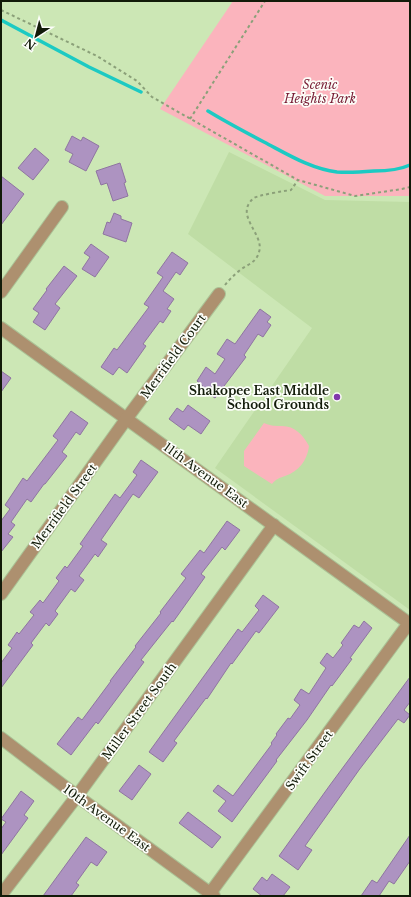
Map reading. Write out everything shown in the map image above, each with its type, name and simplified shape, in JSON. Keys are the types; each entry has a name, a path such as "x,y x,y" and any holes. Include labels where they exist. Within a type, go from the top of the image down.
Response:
{"street":[{"path":"1,292 62,207"},
{"name":"Merrifield Court","path":"127,418 219,294"},
{"name":"11th Avenue East","path":"1,328 410,624"},
{"name":"Merrifield Street","path":"1,594 127,418"},
{"name":"Miller Street South","path":"1,895 77,796 274,525"},
{"name":"Swift Street","path":"211,895 410,624"},
{"name":"10th Avenue East","path":"1,738 211,895"}],"path":[{"path":"190,119 264,1"},
{"path":"1,10 97,56 137,81 152,97 298,180 355,196 410,187"},
{"path":"219,294 229,280 241,270 253,263 260,250 257,235 247,217 248,207 255,197 291,190 298,180"}],"shaded area":[{"name":"Shakopee East Middle School Grounds","path":"229,152 325,200 410,202 410,610 215,468 312,328 188,234"}],"green space":[{"name":"Scenic Heights Park","path":"233,1 410,1 410,196 325,196 160,109"},
{"path":"264,423 273,426 287,426 295,429 304,438 309,446 302,465 272,484 244,466 244,451"}],"building":[{"path":"72,136 81,141 83,137 99,146 86,171 69,162 73,154 65,150"},
{"path":"35,148 49,160 33,180 18,168"},
{"path":"120,163 126,182 124,183 128,196 113,201 107,183 101,185 96,171"},
{"path":"1,176 24,194 1,225"},
{"path":"114,213 121,216 121,219 132,223 126,242 103,234 107,222 110,223"},
{"path":"91,244 109,257 95,277 82,269 90,257 84,253"},
{"path":"172,252 188,263 180,275 176,272 163,291 174,299 167,309 171,311 163,323 160,321 143,344 146,346 127,373 119,367 113,375 101,367 114,348 117,350 149,307 144,304 163,277 157,273"},
{"path":"64,266 77,276 55,304 60,308 45,330 33,322 39,313 33,309"},
{"path":"260,309 271,317 267,322 271,325 263,337 258,334 244,355 246,357 215,398 201,389 203,386 197,381 206,367 215,374 225,359 217,354 227,339 235,344"},
{"path":"1,371 11,378 1,392"},
{"path":"188,405 210,421 201,434 188,425 184,430 169,419 177,408 183,412"},
{"path":"71,411 88,423 80,435 76,432 62,452 67,456 31,502 27,499 11,522 15,525 8,534 13,537 1,552 1,521 10,509 5,505 23,478 27,481 58,440 53,436"},
{"path":"141,460 158,472 139,498 133,494 101,540 107,544 98,557 95,554 79,576 84,580 75,592 71,589 55,611 58,614 49,626 46,623 31,643 33,645 1,688 1,663 12,648 8,645 17,632 19,634 34,615 30,612 40,600 43,603 59,581 56,578 65,566 67,568 83,546 80,544 115,494 120,498 137,475 133,472"},
{"path":"227,521 240,530 225,550 222,547 201,574 205,577 173,622 172,621 141,660 144,662 98,724 96,722 71,755 57,744 78,717 82,720 186,578 181,574 200,550 204,553"},
{"path":"263,595 279,607 259,633 256,631 232,664 231,663 207,699 206,698 174,741 177,743 163,762 149,752 238,629 242,632 259,610 255,606"},
{"path":"364,621 372,628 350,658 352,659 332,686 331,685 232,822 218,811 226,801 213,791 218,785 233,796 272,744 271,743 277,735 276,734 288,718 290,719 300,705 294,700 301,689 309,694 326,668 320,663 327,653 333,658 343,645 341,643 354,625 359,628"},
{"path":"410,677 410,702 404,710 410,715 404,723 398,719 359,770 305,846 312,850 298,870 279,856"},
{"path":"139,765 151,774 132,800 119,791"},
{"path":"21,791 34,801 24,815 28,818 1,855 1,829 6,822 1,819"},
{"path":"188,812 221,837 212,848 179,823"},
{"path":"410,835 410,861 394,884 389,881 379,896 361,896 372,880 377,883"},
{"path":"86,837 107,852 97,866 91,862 76,883 79,885 71,896 43,896"},
{"path":"272,874 290,887 283,896 262,896 253,889 262,877 267,881"}],"waterway":[{"path":"1,20 89,67 141,92"},
{"path":"208,111 290,156 318,168 337,172 383,171 410,165"}],"place":[{"name":"Shakopee East Middle School Grounds","path":"337,397"}]}
